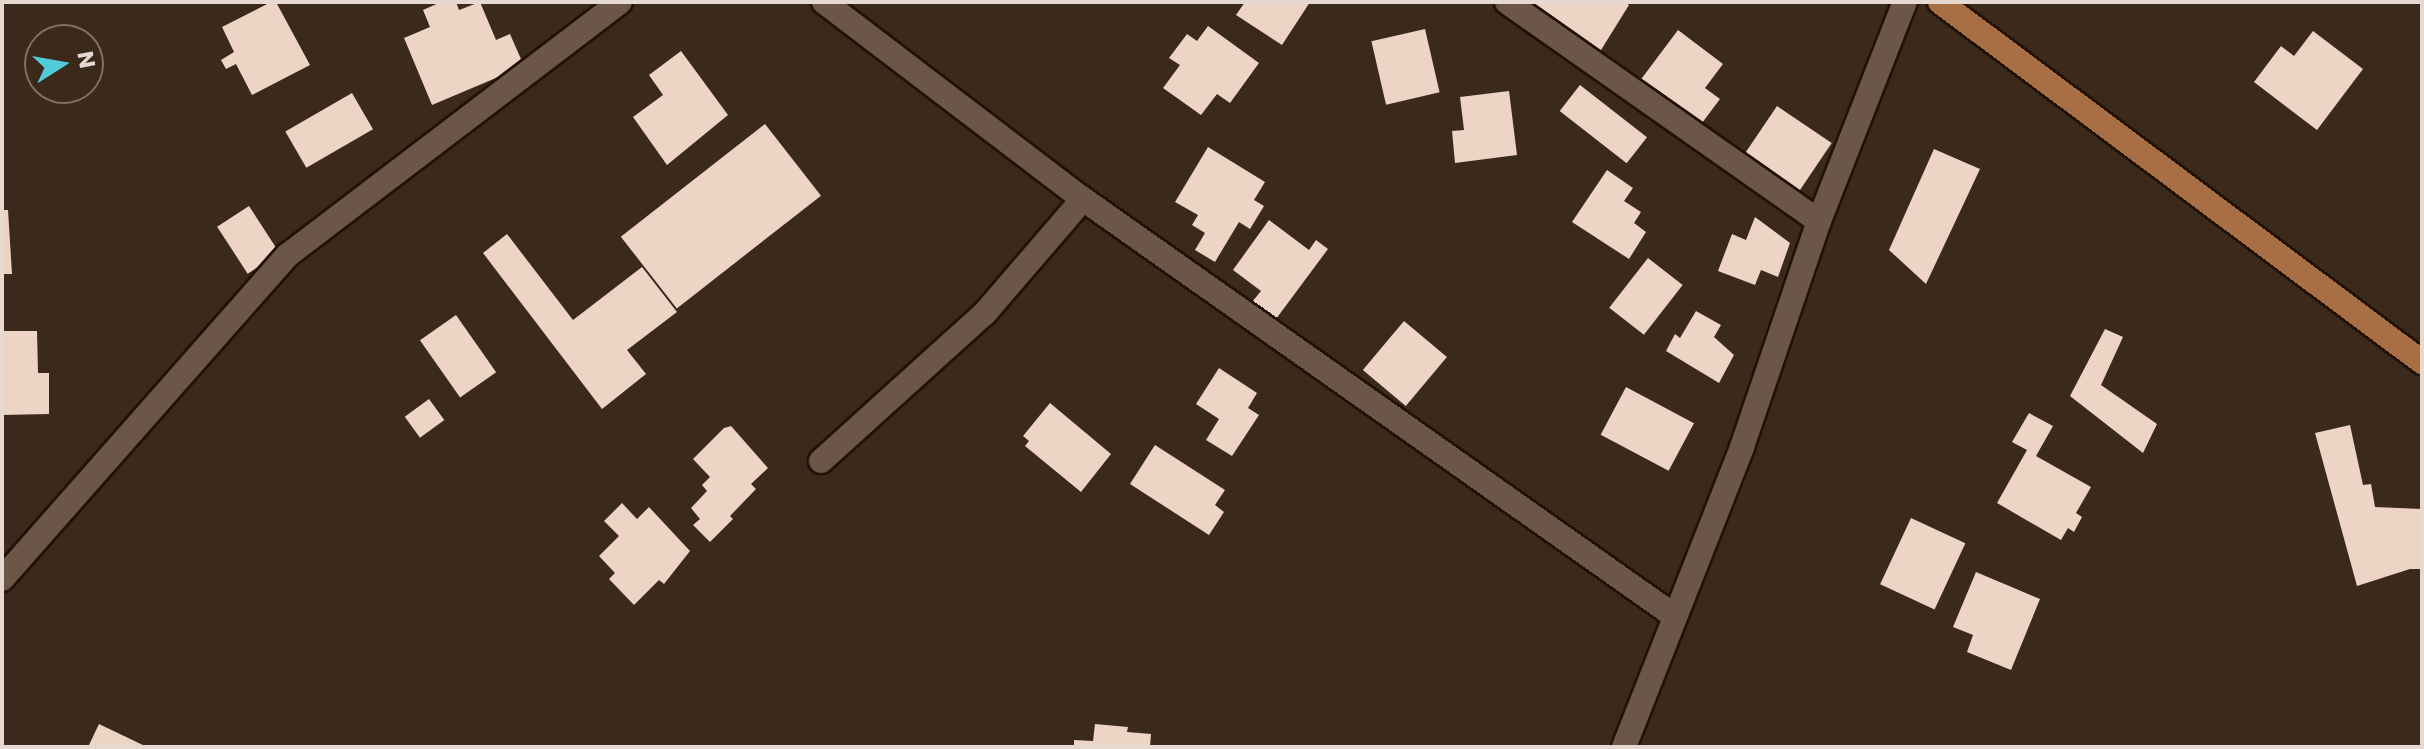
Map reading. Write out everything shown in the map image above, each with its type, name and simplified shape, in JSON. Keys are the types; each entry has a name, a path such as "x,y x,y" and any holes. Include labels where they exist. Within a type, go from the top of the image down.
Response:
{"main road":[{"path":"1940,2 2422,362"}],"street":[{"path":"2,579 288,255 620,2"},
{"path":"824,2 1083,199 1673,615"},
{"path":"1507,2 1819,221"},
{"path":"1624,747 1673,615 1742,447 1819,221 1905,2"},
{"path":"821,461 985,313 1083,199"}],"building":[{"path":"276,2 310,65 252,95 236,64 226,69 221,60 234,52 222,27"},
{"path":"441,2 456,2 459,10 480,2 496,40 510,34 524,66 432,105 404,38 430,27 423,10"},
{"path":"1245,2 1310,2 1282,45 1236,15"},
{"path":"1522,2 1624,2 1629,5 1596,58"},
{"path":"1208,26 1259,63 1230,103 1217,94 1201,115 1163,88 1180,65 1169,58 1187,34 1197,41"},
{"path":"1425,29 1440,92 1386,105 1371,41"},
{"path":"1678,30 1723,64 1705,88 1720,99 1699,127 1639,82"},
{"path":"2313,31 2363,69 2317,130 2254,82 2281,46 2294,56"},
{"path":"681,51 728,115 667,165 633,117 663,95 649,75"},
{"path":"1580,85 1647,137 1627,163 1560,111"},
{"path":"1509,91 1517,155 1455,163 1452,131 1464,130 1460,97"},
{"path":"352,93 373,129 306,168 285,132"},
{"path":"1777,106 1832,143 1798,193 1743,157"},
{"path":"765,124 821,196 677,308 621,237"},
{"path":"1208,147 1265,182 1254,200 1264,206 1250,229 1239,222 1215,262 1195,250 1205,233 1192,225 1198,215 1175,202"},
{"path":"1934,149 1980,169 1926,284 1889,250"},
{"path":"1607,170 1633,188 1624,201 1641,212 1634,223 1646,232 1629,259 1572,222"},
{"path":"249,206 279,253 248,274 217,227"},
{"path":"2,210 8,210 12,274 2,274"},
{"path":"1755,217 1790,243 1778,277 1761,270 1755,285 1718,271 1732,234 1746,240"},
{"path":"1269,220 1309,250 1316,240 1328,249 1276,319 1252,302 1261,291 1233,270"},
{"path":"507,234 573,320 642,267 677,312 627,350 646,374 602,409 483,253"},
{"path":"1648,258 1683,285 1644,335 1609,308"},
{"path":"1696,311 1721,325 1714,337 1734,355 1719,383 1666,351 1675,334 1680,338"},
{"path":"456,315 496,372 460,398 420,340"},
{"path":"1404,321 1447,357 1406,406 1363,370"},
{"path":"2105,329 2123,337 2101,385 2157,424 2143,453 2070,396"},
{"path":"2,331 37,331 38,373 49,373 49,414 2,415"},
{"path":"1219,368 1257,393 1248,408 1259,415 1232,456 1206,440 1219,419 1196,404"},
{"path":"1626,387 1694,423 1669,471 1601,435"},
{"path":"429,399 444,420 420,438 405,417"},
{"path":"1050,403 1111,454 1081,492 1025,446 1029,441 1023,436"},
{"path":"2029,413 2053,426 2036,456 2091,487 2076,513 2082,517 2074,532 2068,528 2061,540 1997,503 2027,450 2012,442"},
{"path":"2350,425 2363,485 2371,484 2375,507 2422,509 2422,569 2410,569 2357,586 2315,433"},
{"path":"731,426 768,468 751,484 756,489 730,516 733,519 710,542 693,525 700,519 691,508 707,491 702,485 710,477 693,459 724,428"},
{"path":"1155,445 1225,490 1215,505 1224,512 1209,535 1130,484"},
{"path":"622,503 637,519 649,507 690,551 664,584 659,580 634,605 609,579 615,573 599,556 619,536 604,521"},
{"path":"1911,518 1965,543 1935,610 1880,584"},
{"path":"1976,572 2040,599 2011,670 1967,652 1973,635 1953,627"},
{"path":"99,724 147,747 88,747"},
{"path":"1095,724 1128,727 1127,732 1151,734 1150,747 1074,747 1074,740 1093,741"}]}
